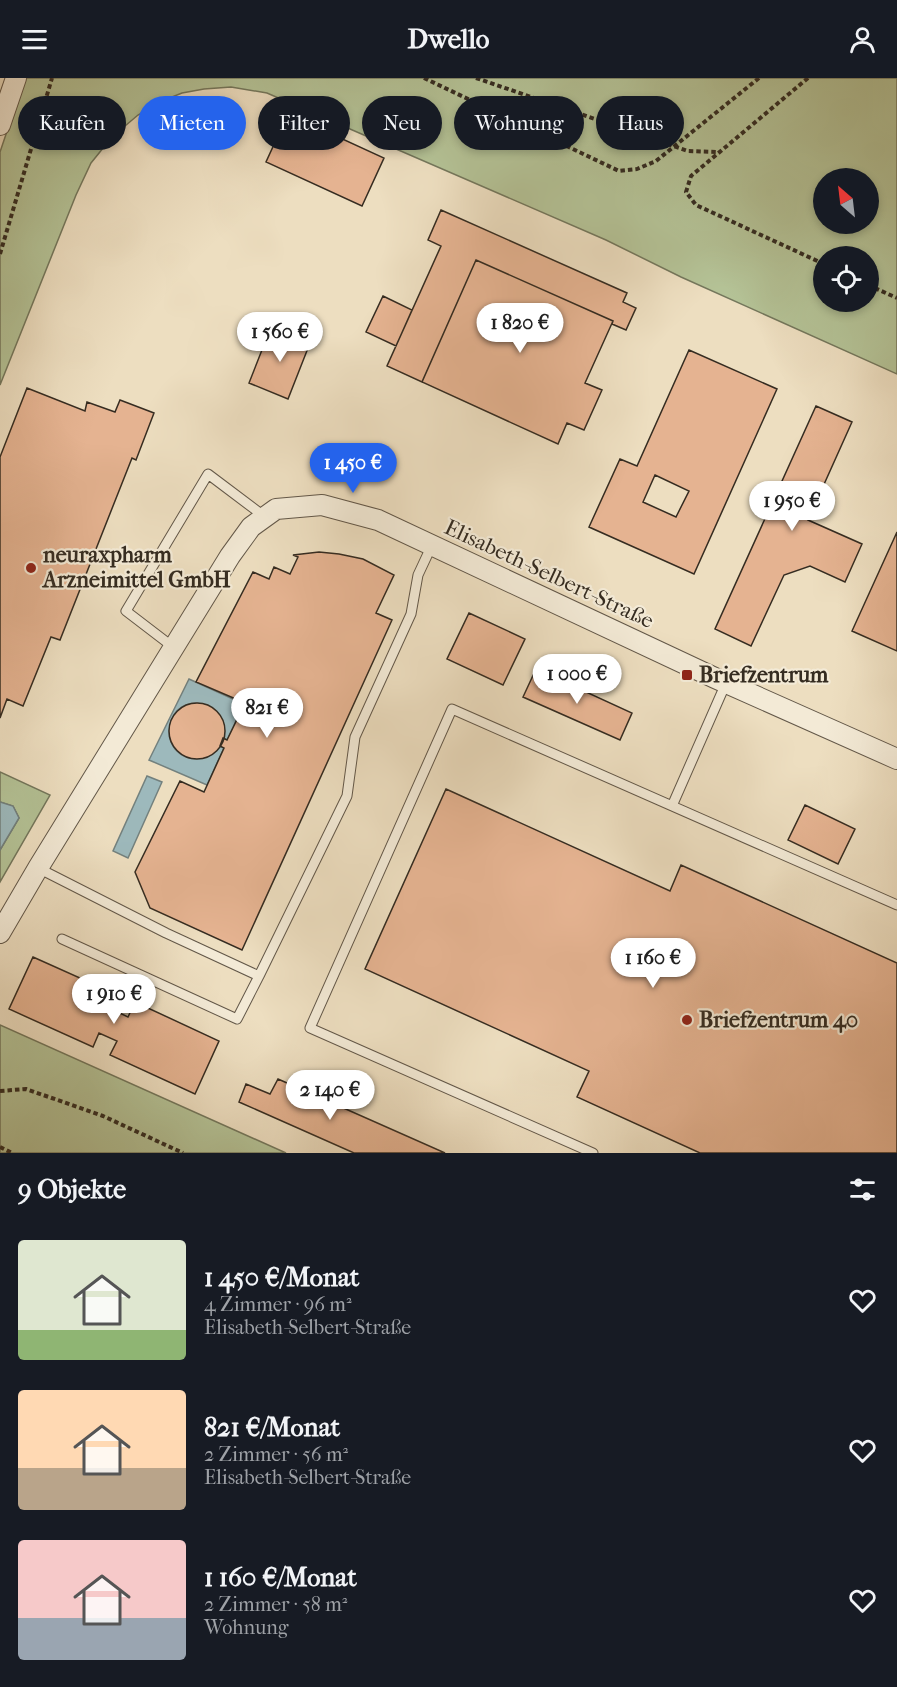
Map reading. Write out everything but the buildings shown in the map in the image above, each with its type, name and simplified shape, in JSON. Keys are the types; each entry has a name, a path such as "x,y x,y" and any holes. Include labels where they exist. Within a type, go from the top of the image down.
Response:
{"street":[{"path":"0,125 16,78"},
{"name":"Elisabeth-Selbert-Straße","path":"0,933 230,556 251,527 276,509 322,505 378,520 726,683 897,759"}],"lane":[{"path":"174,647 126,611 208,474 265,517"},
{"path":"62,939 237,1019 347,796 355,737 411,614 418,575 432,545"},
{"path":"672,806 726,683"},
{"path":"593,1153 310,1028 452,709 897,905"},
{"path":"38,868 166,933 259,976"}],"path":[{"path":"0,254 52,78"},
{"path":"424,78 619,171 637,169 656,161 669,150"},
{"path":"476,78 596,119"},
{"path":"684,138 759,78"},
{"path":"808,78 690,176 686,192 696,205 813,259"},
{"path":"684,150 719,152"},
{"path":"879,290 897,298"},
{"path":"0,1092 26,1089 103,1116 183,1153"},
{"path":"0,1147 12,1153"}],"green space":[{"path":"25,78 897,78 897,374 681,277 606,240 398,150 442,150 442,96 362,96 362,134 350,129 350,96 274,96 231,87 204,89 174,96 138,96 138,115 126,125 126,96 19,96"},
{"path":"18,99 18,150 102,150 91,163 76,195 0,385 0,152"},
{"path":"0,772 50,795 0,882 0,850 19,818 13,806 0,802"},
{"path":"0,1025 286,1153 0,1153"}],"water":[{"path":"189,679 244,704 227,740 223,738 223,725 219,715 211,708 201,704 191,704 182,707 174,715 169,735 173,746 180,754 198,758 210,754 220,746 224,748 207,785 149,760"},
{"path":"147,776 162,782 128,858 113,851"},
{"path":"0,802 13,806 19,818 0,850"}],"place":[{"name":"neuraxpharm Arzneimittel GmbH","path":"31,568"},
{"name":"Briefzentrum","path":"687,675"},
{"name":"Briefzentrum 40","path":"687,1020"}]}
